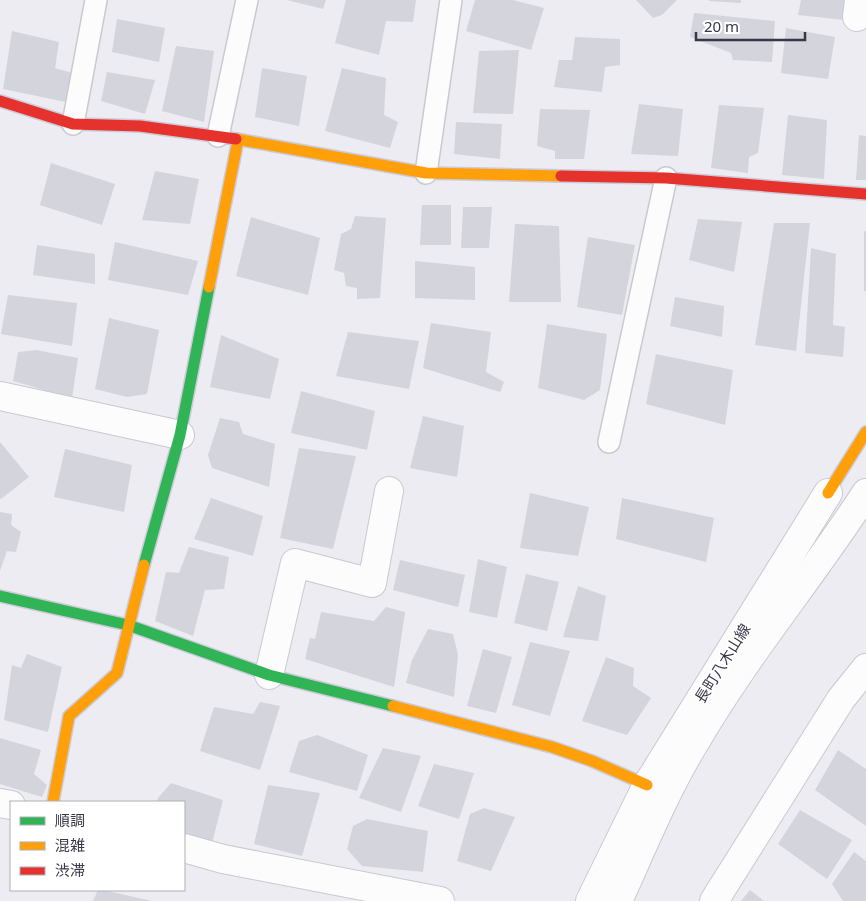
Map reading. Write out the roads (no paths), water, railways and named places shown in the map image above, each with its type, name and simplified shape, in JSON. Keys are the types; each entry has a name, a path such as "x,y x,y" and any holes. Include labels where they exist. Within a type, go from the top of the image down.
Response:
{"street":[{"path":"0,101 73,124 140,126 228,138 426,173 666,178 866,194"},
{"path":"53,801 68,716 117,673 128,625 180,435 228,138"},
{"path":"0,396 180,435"},
{"name":"長町八木山線","path":"590,901 647,785 866,432"},
{"path":"269,675 295,563 372,582 389,491"},
{"path":"618,901 693,744 742,670 866,493"},
{"path":"0,596 128,625 269,675 552,747 592,761 647,785"},
{"path":"714,901 841,699 866,668"},
{"path":"185,848 223,859 440,901"}],"lane":[{"path":"73,124 96,0"},
{"path":"228,138 247,0"},
{"path":"426,173 452,0"},
{"path":"608,442 666,178"}]}
